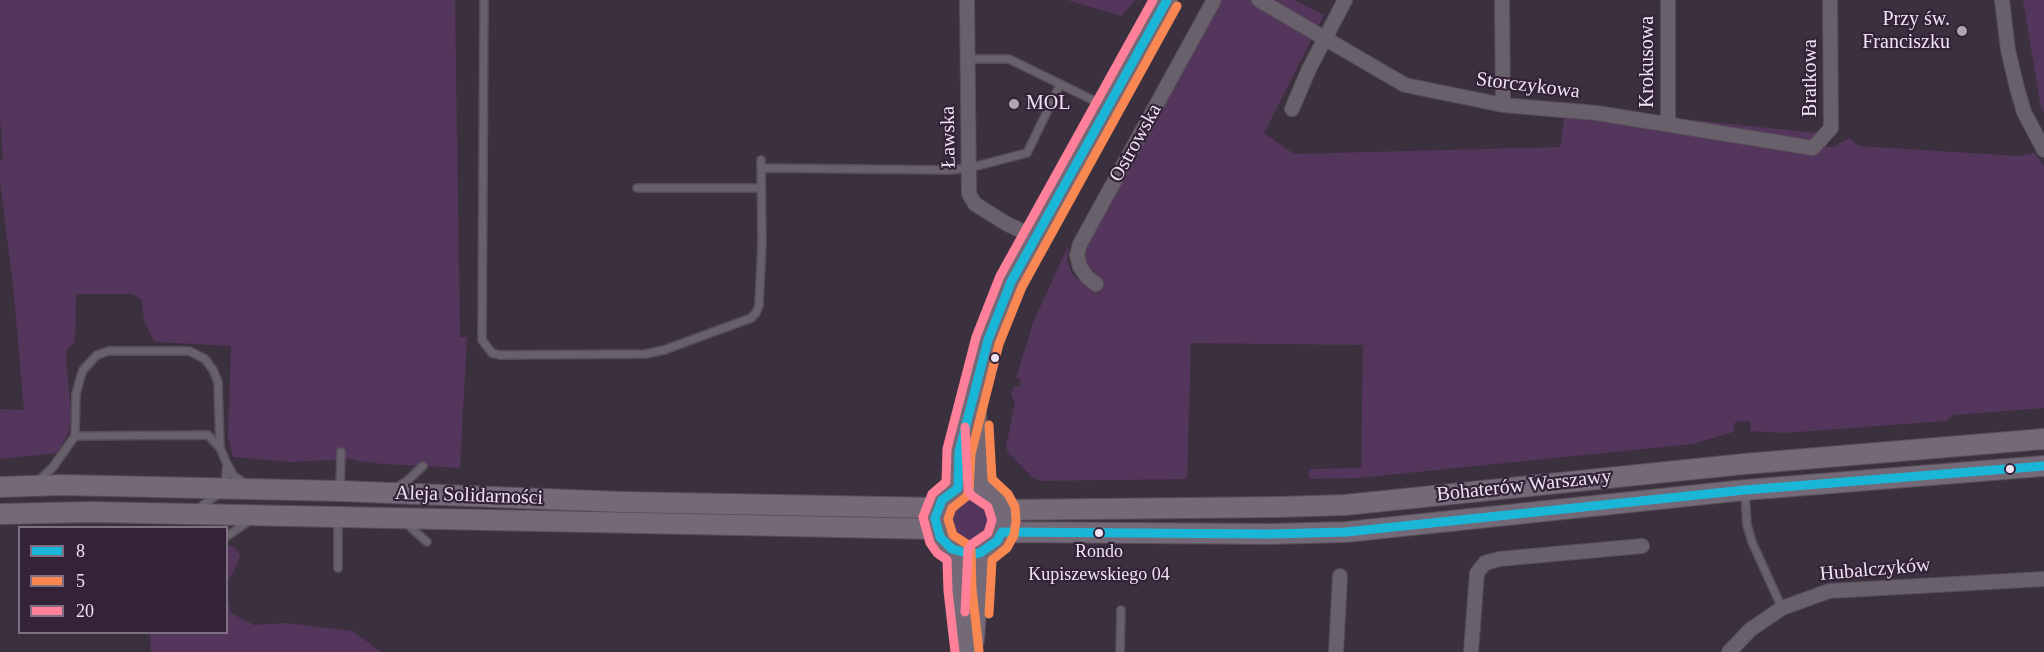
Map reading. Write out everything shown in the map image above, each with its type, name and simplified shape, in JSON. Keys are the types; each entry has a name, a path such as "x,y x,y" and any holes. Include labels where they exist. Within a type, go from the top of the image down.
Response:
{"main road":[{"path":"958,488 959,452 992,331 1011,282 1167,0"},
{"path":"975,392 980,487"},
{"name":"Bohaterów Warszawy","path":"1003,510 1344,505 1744,464 2044,439"},
{"name":"Bohaterów Warszawy","path":"1002,531 1270,534 1346,532 1745,490 2044,466"},
{"name":"Aleja Solidarności","path":"0,488 33,486 257,489 622,502 938,508"},
{"path":"980,487 990,492 998,500 1003,510 1002,531 997,541 989,549 980,553 959,553 945,544 936,529 935,518 938,508 942,500 958,488 980,487"},
{"name":"Aleja Solidarności","path":"0,514 63,512 936,529"},
{"path":"959,553 960,590 967,652"},
{"path":"973,652 980,553"}],"street":[{"name":"Ławska","path":"967,0 969,194 975,204 1011,226 1035,237"},
{"name":"Ostrowska","path":"1096,284 1080,267 1077,255 1080,244 1214,0"},
{"name":"Storczykowa","path":"1259,0 1405,85 1503,105 1597,113 1813,148"},
{"path":"1292,109 1324,38 1345,0"},
{"path":"1502,0 1503,105"},
{"name":"Krokusowa","path":"1668,0 1668,124"},
{"name":"Bratkowa","path":"1813,148 1831,128 1830,0"},
{"path":"2002,0 2008,50 2017,88 2024,112 2044,150"},
{"path":"1471,652 1477,573 1481,566 1491,560 1499,559 1642,546"},
{"path":"1336,652 1340,576"},
{"name":"Hubalczyków","path":"1729,652 1750,630 1782,608 1829,591 2044,579"}],"lane":[{"path":"484,0 482,340 492,353 500,355 645,354 658,352 751,318 759,305 762,242 761,164 948,170 969,168 1027,153 1060,85"},
{"path":"968,59 1009,59 1107,107"},
{"path":"637,188 761,188"},
{"path":"33,486 53,467 75,436 76,394 83,370 97,356 108,351 189,351 205,359 218,382 220,448"},
{"path":"75,436 208,435 220,448 233,475 257,489"},
{"path":"340,452 340,491"},
{"path":"186,515 206,504 225,489 227,464"},
{"path":"384,493 407,481 423,466"},
{"path":"1745,490 1747,525 1752,542 1782,608"},
{"path":"228,536 257,517"},
{"path":"338,519 338,568"},
{"path":"400,520 416,530 427,542"},
{"path":"1120,652 1121,610"}],"shaded area":[{"path":"0,0 455,0 460,337 467,337 460,468 383,464 352,459 291,462 233,457 228,438 231,346 157,342 153,339 144,321 142,300 129,294 76,294 75,342 67,349 66,358 71,416 68,434 57,453 0,459 0,409 24,410 13,286 0,181 0,162 3,158 0,119"},
{"path":"1067,0 1136,0 1121,16"},
{"path":"1222,0 1294,0 1324,15 1264,133 1294,154 1560,147 1566,107 1817,133 1813,146 1834,147 1849,138 1859,146 2018,156 2035,153 2044,166 2044,408 1954,415 1945,421 1785,433 1751,431 1750,421 1735,422 1733,432 1693,444 1358,478 1309,479 1309,469 1361,468 1363,345 1191,343 1187,479 1040,481 1032,477 1006,447 1015,402 1011,395 1014,386 1019,387 1021,379 1016,378 1033,323 1067,248 1069,250 1067,261 1073,275 1093,290 1099,278 1091,272 1086,262 1089,242"},
{"path":"2023,0 2044,0 2044,113 2041,108"},
{"path":"969,498 984,504 990,519 984,534 969,540 954,534 948,519 954,504"},
{"path":"228,546 235,547 240,556 228,580"},
{"path":"228,600 231,613 254,625 286,623 353,631 381,652 151,652 150,634 228,634"}],"transit line":[{"name":"20","path":"955,652 947,560 937,553 930,543 923,517 932,494 946,482 947,449 976,337 1000,276 1153,0"},
{"name":"8","path":"1167,0 1011,282 988,340 959,452 958,488 942,500 935,518 940,537 952,549 970,554 980,553 997,541 1002,532 1270,534 1346,532 1745,490 2044,466"},
{"name":"5","path":"979,651 972,589 971,550 967,544 953,535 948,519 952,508 969,492 971,454 999,344 1022,287 1177,6"},
{"name":"5","path":"989,425 992,479 1008,494 1015,507 1016,521 1014,535 1007,548 992,560 989,614"},
{"name":"20","path":"965,427 968,490 972,496 988,507 992,520 988,533 972,544 968,550 965,612"}],"place":[{"name":"Przy św. Franciszku","path":"1962,31"},
{"name":"MOL","path":"1014,104"},
{"name":"Rondo Kupiszewskiego 04","path":"1099,533"}]}
